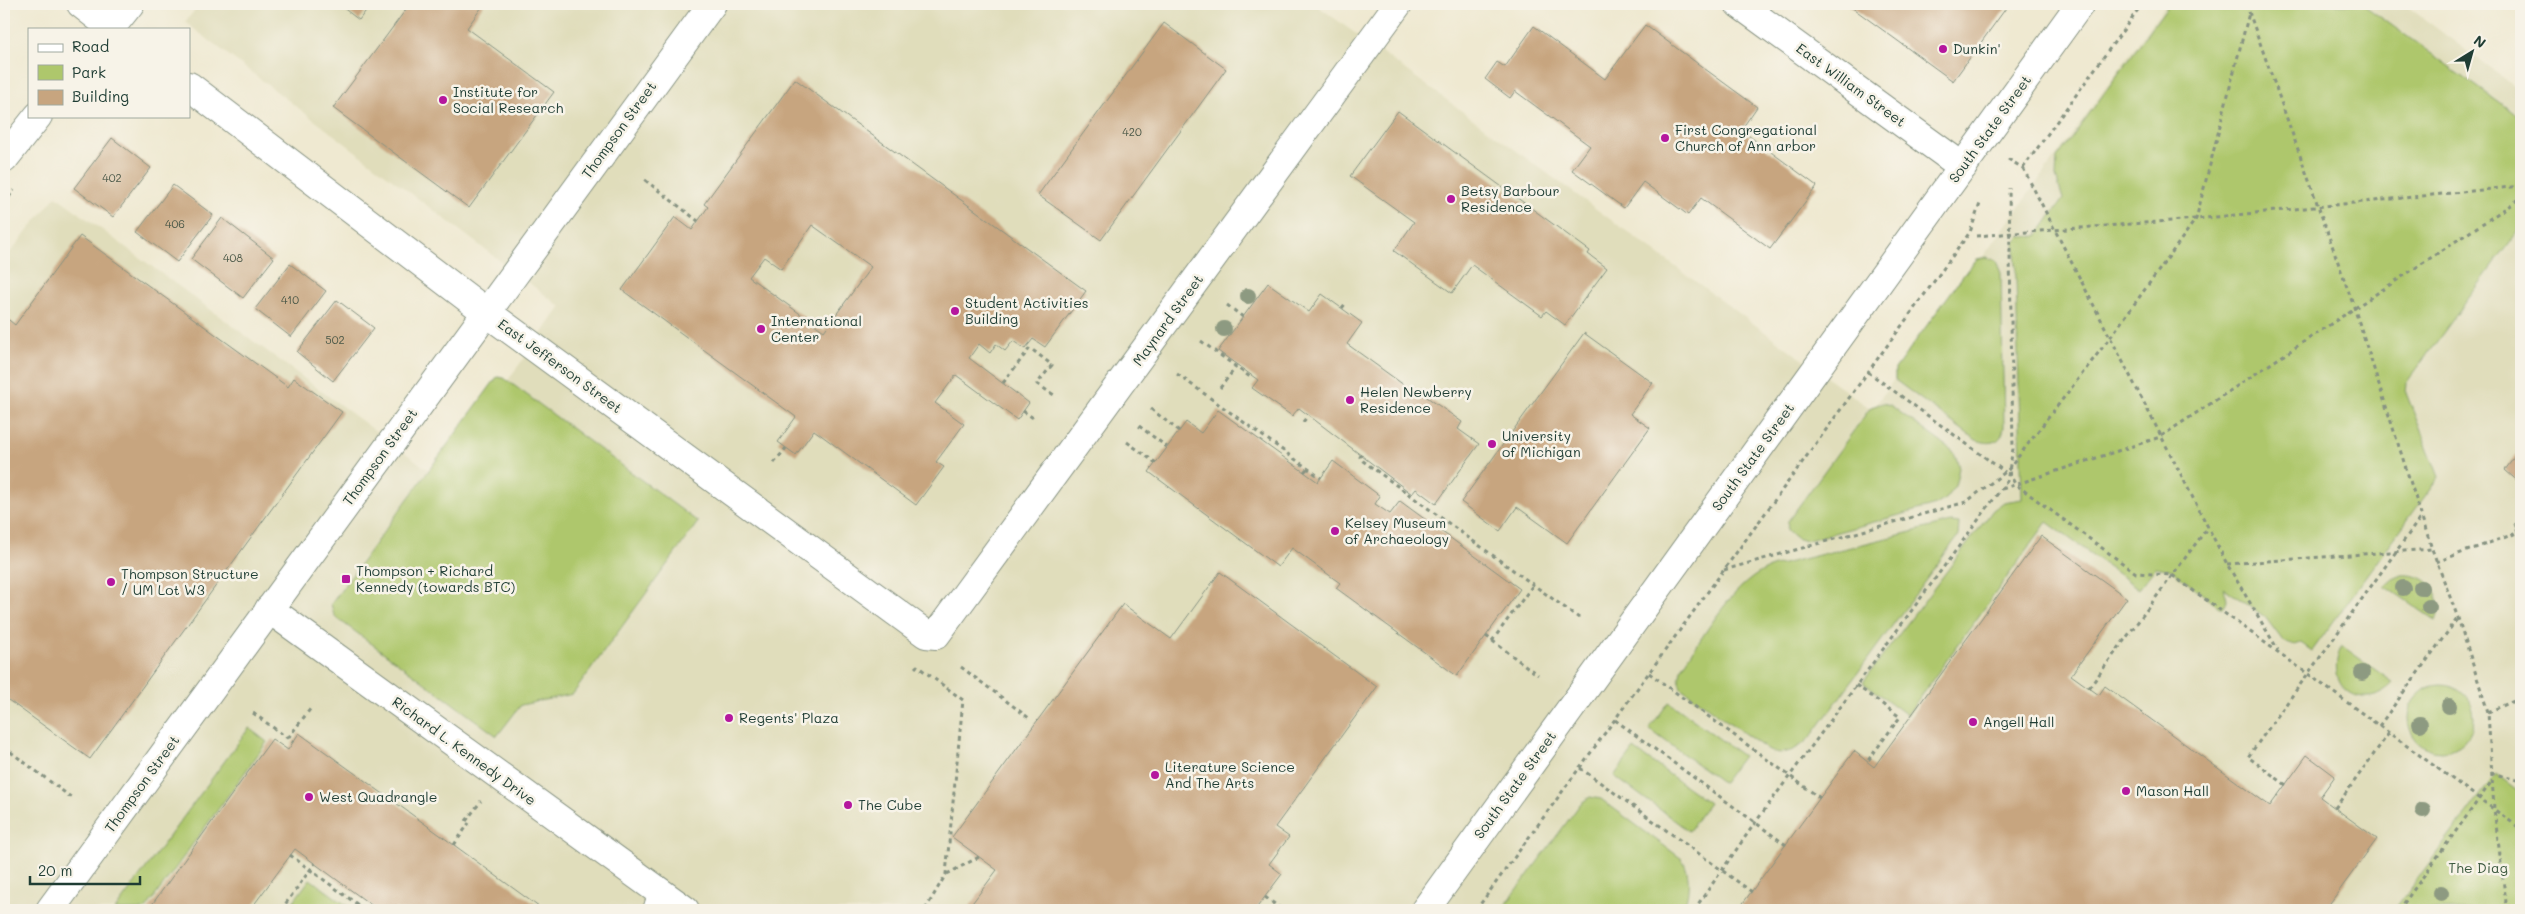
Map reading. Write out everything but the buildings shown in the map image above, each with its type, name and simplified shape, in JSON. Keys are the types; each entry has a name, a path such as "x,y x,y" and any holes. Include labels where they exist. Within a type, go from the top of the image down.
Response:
{"street":[{"path":"81,4 111,28 130,4"},
{"name":"Thompson Street","path":"50,910 712,4"},
{"name":"Maynard Street","path":"936,636 1398,4"},
{"name":"South State Street","path":"1425,910 2080,4"},
{"name":"East William Street","path":"1745,5 1963,167"},
{"name":"East Jefferson Street","path":"190,87 486,312 926,634 936,636"},
{"path":"4,158 36,118"},
{"name":"Richard L. Kennedy Drive","path":"269,609 655,901 685,910"},
{"name":"Richard L. Kennedy Drive","path":"655,901 703,910"}],"path":[{"path":"2142,4 2022,168 2227,564 2280,653"},
{"path":"2248,4 2249,12 2354,307 2436,562 2458,618 2488,712 2494,809 2507,910"},
{"path":"1724,570 1966,502 2006,471 2109,339 2196,219 2249,12"},
{"path":"2001,165 2007,158"},
{"path":"645,180 698,221"},
{"path":"1976,236 2196,219 2521,186"},
{"path":"1694,910 1755,823 2007,481 2006,471 2013,449 2009,188"},
{"path":"1476,910 1970,232 1982,196"},
{"path":"2000,490 2160,437 2521,198"},
{"path":"1342,308 1346,304"},
{"path":"1227,305 1243,316"},
{"path":"1201,341 1250,377 1252,375"},
{"path":"1003,383 1030,348 1052,364 1038,384 1054,396"},
{"path":"1220,388 1236,367"},
{"path":"1868,372 2006,471 2015,484 2136,573 2172,575 2521,829"},
{"path":"1176,374 1321,478"},
{"path":"1151,409 1179,431"},
{"path":"1024,411 1036,420"},
{"path":"1302,422 1306,418"},
{"path":"1139,426 1167,447"},
{"path":"1127,442 1156,463"},
{"path":"774,463 786,448"},
{"path":"1362,454 1360,456 1363,461 1579,618"},
{"path":"1304,472 1308,468"},
{"path":"2286,785 2248,757 2422,517"},
{"path":"2089,688 2208,527"},
{"path":"2436,562 2517,533"},
{"path":"2227,564 2432,549"},
{"path":"1492,641 1533,585"},
{"path":"2379,726 2458,618"},
{"path":"1486,636 1538,675"},
{"path":"917,666 963,700 946,874 925,910"},
{"path":"961,667 1029,718"},
{"path":"1649,673 1820,798"},
{"path":"1856,686 1900,717 1867,762"},
{"path":"2488,712 2521,698"},
{"path":"288,738 311,708"},
{"path":"253,713 294,742"},
{"path":"1615,720 1786,845"},
{"path":"2335,808 2389,733"},
{"path":"4,748 72,798"},
{"path":"1580,768 1752,892"},
{"path":"2491,773 2521,781"},
{"path":"2399,910 2492,781"},
{"path":"454,845 486,794"},
{"path":"290,855 365,910"},
{"path":"946,874 979,857"},
{"path":"281,910 315,863"},
{"path":"1265,897 1283,910"}],"shaded area":[{"name":"University of Michigan","path":"200,4 1321,4 1319,7 1872,410 2166,4 2404,4 2521,91 2521,910 4,910 4,260 56,196 438,477 561,307 185,22"}],"green space":[{"path":"2169,4 2362,4 2521,118 2521,227 2407,382 2406,393 2439,477 2312,651 2301,643 2295,645 2283,641 2265,617 2224,588 2227,602 2224,607 2219,607 2171,570 2156,567 2139,589 2047,522 1907,715 1863,682 1993,510 2004,502 2022,499 2015,242 2020,237 2037,236 2063,199 2056,177 2057,158"},
{"path":"1987,257 1996,261 2001,273 2004,426 1998,440 1991,443 1976,440 1895,380 1895,369 1968,269 1977,259"},
{"path":"497,377 504,378 698,522 573,694 521,705 497,736 338,619 334,615 331,604"},
{"path":"1883,403 1890,405 1953,451 1959,468 1955,486 1945,499 1936,505 1805,541 1796,538 1787,530 1788,521 1871,407"},
{"path":"1951,522 1959,523 1958,536 1813,734 1799,747 1782,753 1769,751 1681,688 1679,681 1681,669 1710,625 1746,582 1760,572 1775,566"},
{"path":"2402,575 2412,575 2421,578 2433,588 2439,603 2436,621 2385,586 2393,579"},
{"path":"2342,646 2394,683 2382,693 2370,697 2359,696 2349,692 2341,684 2337,673 2337,660"},
{"path":"2441,685 2454,687 2464,695 2472,705 2474,718 2472,731 2464,741 2454,749 2441,751 2428,749 2418,741 2410,731 2408,718 2410,705 2418,695 2428,687"},
{"path":"1669,702 1743,756 1723,783 1649,729"},
{"path":"249,728 267,742 145,910 115,910"},
{"path":"1634,749 1709,803 1689,831 1614,776"},
{"name":"The Diag","path":"2496,774 2521,793 2521,910 2394,910"},
{"path":"1590,797 1601,799 1682,859 1687,871 1688,891 1682,910 1502,910 1581,803"},
{"path":"310,879 353,910 287,910"}],"place":[{"name":"Dunkin'","path":"1943,49"},
{"name":"Institute for Social Research","path":"443,100"},
{"name":"First Congregational Church of Ann arbor","path":"1665,138"},
{"name":"Betsy Barbour Residence","path":"1451,199"},
{"name":"Student Activities Building","path":"955,311"},
{"name":"International Center","path":"761,329"},
{"name":"Helen Newberry Residence","path":"1350,400"},
{"name":"University of Michigan","path":"1492,444"},
{"name":"Kelsey Museum of Archaeology","path":"1335,531"},
{"name":"Thompson + Richard Kennedy (towards BTC)","path":"346,579"},
{"name":"Thompson Structure / UM Lot W3","path":"111,582"},
{"name":"Regents' Plaza","path":"729,718"},
{"name":"Angell Hall","path":"1973,722"},
{"name":"Literature Science And The Arts","path":"1155,775"},
{"name":"Mason Hall","path":"2126,791"},
{"name":"West Quadrangle","path":"309,797"},
{"name":"The Cube","path":"848,805"}]}
